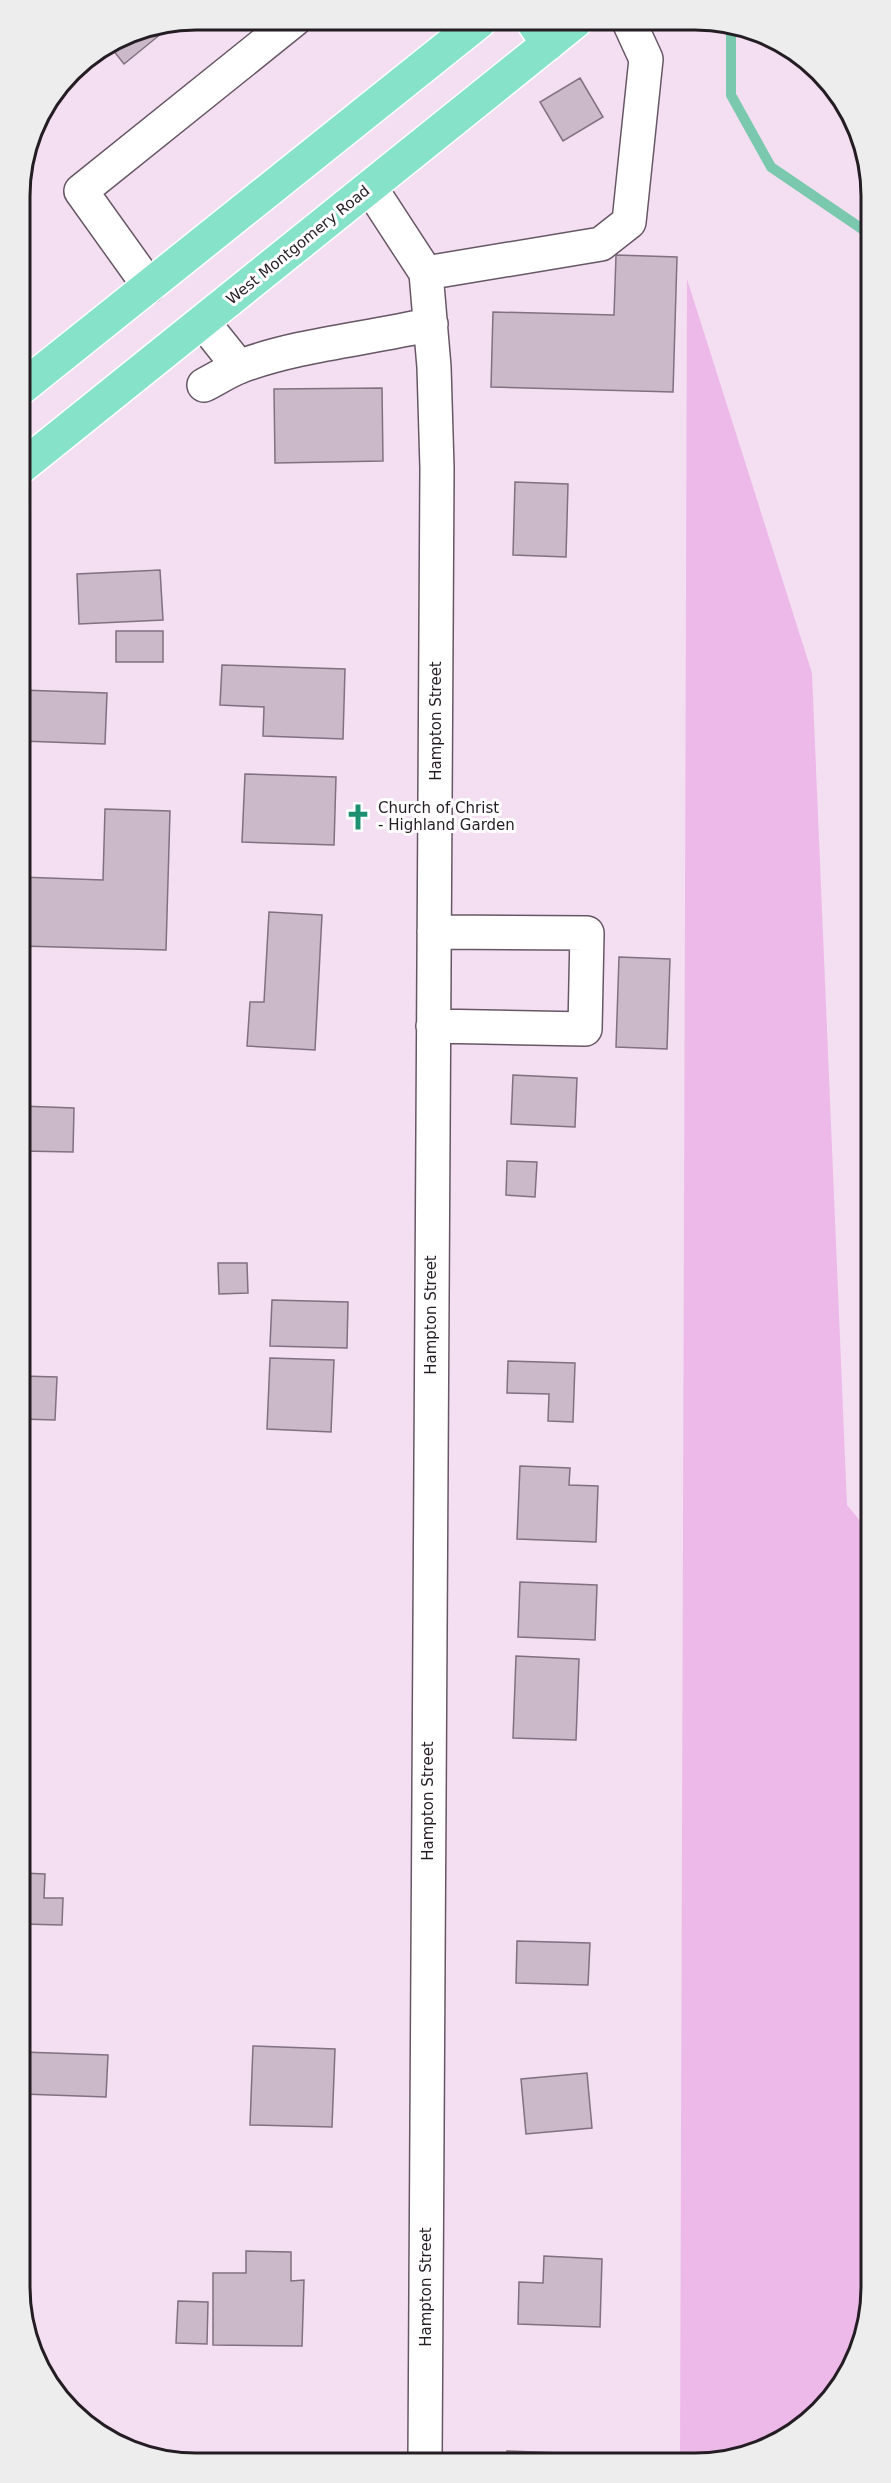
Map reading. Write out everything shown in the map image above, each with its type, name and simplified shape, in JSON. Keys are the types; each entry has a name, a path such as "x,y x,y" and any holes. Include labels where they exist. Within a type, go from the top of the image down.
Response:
{"main road":[{"path":"30,382 469,30"},
{"name":"West Montgomery Road","path":"30,460 370,187 540,33"}],"street":[{"path":"149,286 81,191 282,30"},
{"path":"426,273 601,244 629,222 646,59 633,30"},
{"name":"Hampton Street","path":"370,187 426,273 434,367 437,468 425,2453"},
{"path":"203,322 238,367"},
{"path":"204,386 238,367 288,351 379,336 430,324"},
{"path":"433,1026 585,1029 586,969 586,933 434,932"}],"shaded area":[{"path":"687,279 812,673 847,1505 861,1522 861,2298 855,2330 839,2370 827,2388 804,2412 778,2431 738,2447 706,2453 680,2453"}],"building":[{"path":"161,34 124,64 114,52"},
{"path":"580,78 603,117 563,141 540,102"},
{"path":"616,255 677,257 673,392 491,387 493,312 614,315"},
{"path":"382,388 383,461 275,463 274,389"},
{"path":"515,482 568,484 566,557 513,555"},
{"path":"160,570 163,620 79,624 77,574"},
{"path":"116,631 163,631 163,662 116,662"},
{"path":"222,665 345,669 343,739 263,736 264,707 220,705"},
{"path":"30,690 107,693 105,744 30,741"},
{"path":"245,774 336,777 334,845 242,842"},
{"path":"105,809 170,811 166,950 30,946 30,877 103,880"},
{"path":"269,912 322,915 315,1050 247,1046 250,1002 264,1002"},
{"path":"619,957 670,959 667,1049 616,1047"},
{"path":"513,1075 577,1078 575,1127 511,1124"},
{"path":"30,1106 74,1108 73,1152 30,1151"},
{"path":"507,1161 537,1162 535,1197 506,1195"},
{"path":"218,1263 247,1263 248,1293 219,1294"},
{"path":"272,1300 348,1302 347,1348 270,1346"},
{"path":"270,1358 334,1360 331,1432 267,1429"},
{"path":"508,1361 575,1363 573,1422 548,1421 549,1394 507,1393"},
{"path":"30,1376 57,1377 55,1420 30,1419"},
{"path":"520,1466 570,1468 569,1485 598,1486 596,1542 517,1539"},
{"path":"520,1582 597,1585 595,1640 518,1637"},
{"path":"516,1656 579,1659 576,1740 513,1738"},
{"path":"30,1873 45,1874 44,1898 63,1898 62,1925 30,1924"},
{"path":"517,1941 590,1943 588,1985 516,1983"},
{"path":"253,2046 335,2049 332,2127 250,2125"},
{"path":"30,2052 108,2055 106,2097 30,2094"},
{"path":"587,2073 592,2128 526,2134 521,2079"},
{"path":"246,2251 291,2252 291,2281 304,2280 302,2346 213,2345 213,2273 246,2273"},
{"path":"544,2256 602,2259 600,2327 518,2324 519,2282 543,2283"},
{"path":"178,2301 208,2302 207,2344 176,2343"},
{"path":"507,2451 560,2453 507,2453"}],"waterway":[{"path":"731,34 731,95 771,167 861,228"}],"place":[{"name":"Church of Christ - Highland Garden","path":"358,817"}]}
